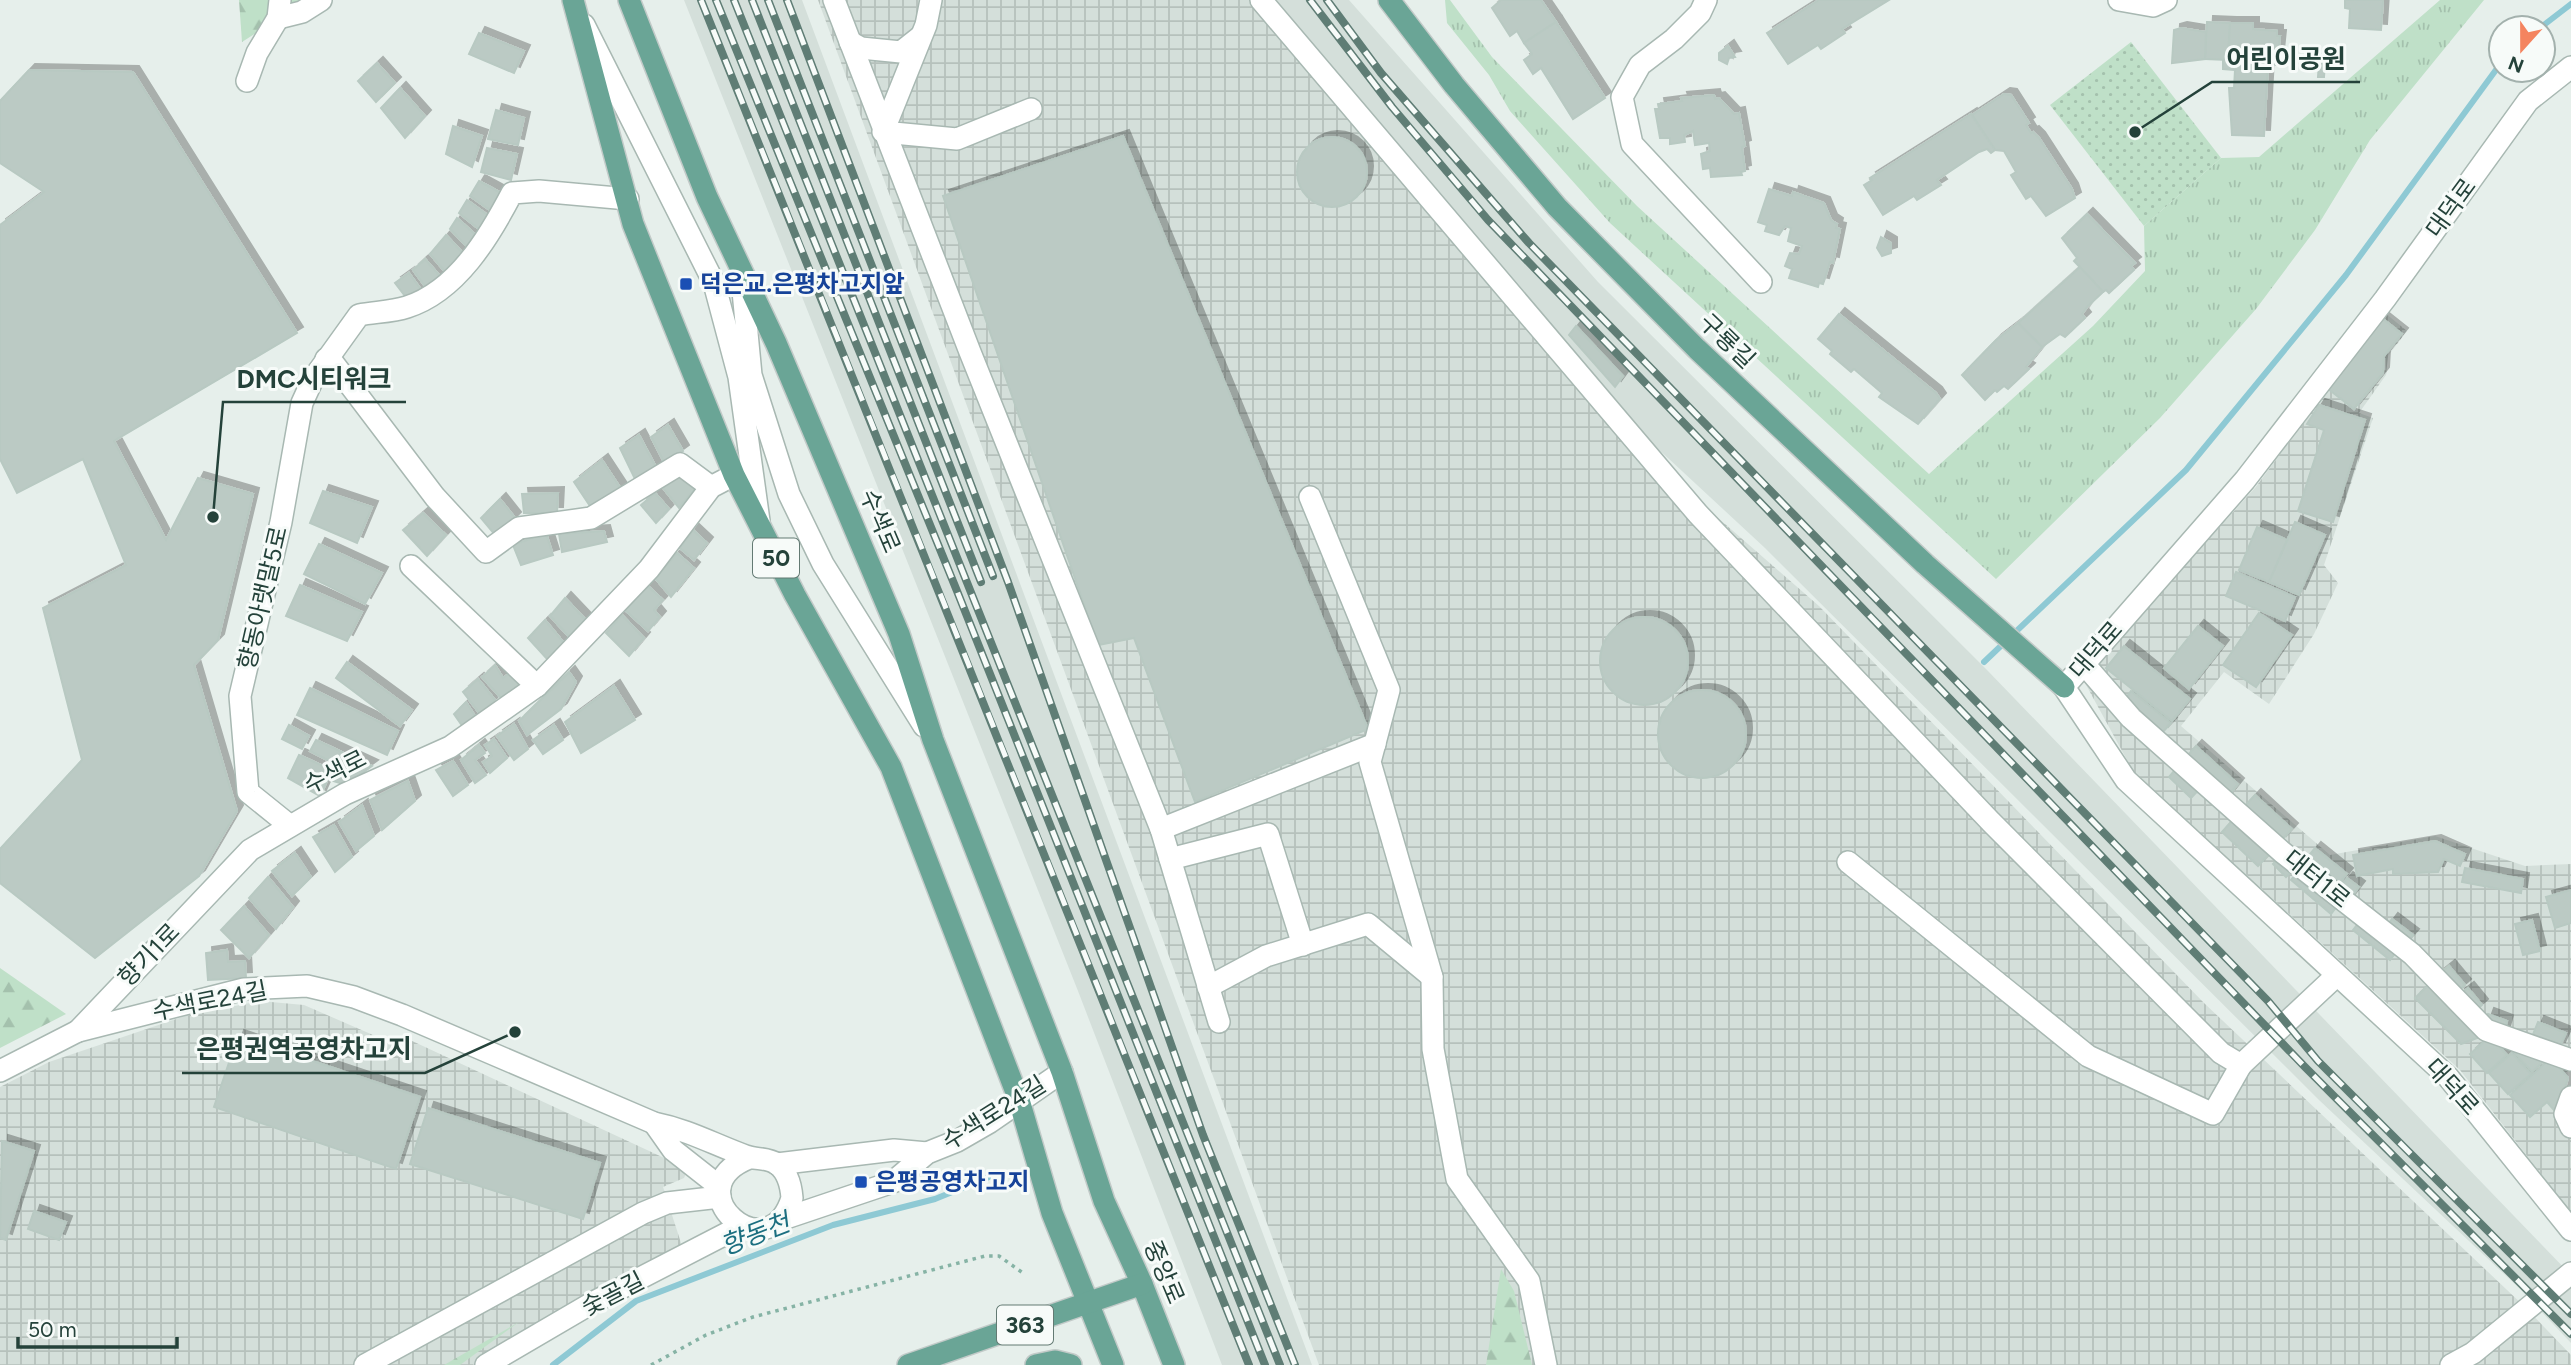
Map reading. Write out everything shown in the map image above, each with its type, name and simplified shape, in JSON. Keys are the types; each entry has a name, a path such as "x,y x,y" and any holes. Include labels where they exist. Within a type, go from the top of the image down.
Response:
{"main road":[{"name":"수색로","path":"629,0 707,197 776,343 899,634 933,740 1062,1072"},
{"name":"구룡길","path":"1389,0 1454,85 1557,206 1697,349 1925,564 2057,681"},
{"name":"50","path":"574,4 633,224 734,475 891,767 1019,1100"},
{"name":"중앙로","path":"1062,1072 1104,1201 1142,1283 1174,1365"},
{"path":"1019,1100 1052,1213 1113,1365"},
{"name":"363","path":"908,1365 1090,1304 1142,1283"},
{"path":"1036,1365 1055,1361 1071,1365"}],"street":[{"path":"247,81 257,53 279,9 302,12 321,0"},
{"path":"834,0 883,132 1161,829 1219,1022"},
{"path":"883,132 924,30 931,0"},
{"path":"1261,0 1698,514 1991,822 2221,1053 2241,1065"},
{"path":"1706,0 1700,13 1674,39 1640,65 1622,97 1632,144 1761,282"},
{"path":"2119,0 2153,6 2166,0"},
{"path":"574,4 691,230 714,283 739,377 759,525"},
{"path":"850,42 860,48 901,52 924,30"},
{"name":"대덕로","path":"2571,67 2528,101 2385,299 2245,480 2084,664 2057,681 2126,780 2448,1077 2571,1230"},
{"path":"883,132 957,139 1031,109"},
{"path":"628,199 539,191 512,193 484,243 460,270 434,293 408,307 359,315 326,359 334,363 435,497 486,552 519,528 591,518 680,464 711,487"},
{"path":"741,268 751,375 789,494 823,564 933,740"},
{"name":"향동아랫말5로","path":"289,825 248,792 240,696 281,522 302,403 326,359"},
{"name":"수색로","path":"289,825 345,794 450,747 537,686 649,569 711,487 734,475"},
{"path":"1310,497 1389,690 1370,762 1432,976 1433,1049 1457,1179 1529,1281 1546,1365"},
{"path":"411,566 537,686"},
{"name":"대터1로","path":"2084,664 2131,718 2282,852 2412,954 2486,1030 2571,1060"},
{"path":"1161,829 1375,744"},
{"name":"향기1로","path":"0,1071 78,1031 250,850 289,825"},
{"path":"1170,859 1268,834 1303,945"},
{"path":"1847,862 2088,1056 2213,1114 2241,1065 2336,976"},
{"path":"1208,987 1266,956 1368,925 1432,976"},
{"name":"수색로24길","path":"78,1031 244,989 306,986 354,997 402,1015 654,1123 687,1130 750,1158 764,1158 778,1164 894,1150 927,1153"},
{"name":"수색로24길","path":"741,1226 754,1229 768,1227 780,1220 893,1182 927,1153 957,1141 1062,1072"},
{"path":"2571,1097 2565,1114 2571,1127"},
{"path":"654,1123 673,1150 720,1192 731,1219 741,1226"},
{"path":"720,1192 731,1168 750,1158"},
{"path":"778,1164 786,1174 792,1198 780,1220"},
{"path":"365,1365 643,1213 667,1203 720,1192"},
{"name":"숯골길","path":"486,1365 592,1303 741,1226"},
{"path":"2451,1365 2473,1353 2571,1273"}],"path":[{"path":"651,1365 706,1335 753,1317 985,1256 999,1256 1023,1273"}],"shaded area":[{"path":"684,0 802,0 1312,1365 1222,1365 1078,991"},
{"path":"818,0 1263,0 1599,414 1819,606 2204,1003 2525,1307 2571,1355 2571,1365 1319,1365"},
{"path":"1271,0 1349,0 1598,282 1987,670 2571,1275 2571,1343 2519,1288 2319,1100 1765,548 1600,395"},
{"path":"2385,313 2407,331 2388,356 2386,375 2359,413 2373,418 2324,565 2338,583 2314,634 2269,704 2224,672 2181,726 2330,855 2435,836 2525,866 2571,864 2571,1050 2567,1061 2568,1080 2557,1115 2571,1140 2571,1212 2460,1070 2133,771 2085,683 2095,664 2255,488"},
{"path":"260,1001 304,1005 403,1048 410,1040 688,1169 684,1178 663,1187 682,1246 545,1317 473,1365 0,1365 0,1087 49,1062 185,1016"}],"green space":[{"path":"239,0 308,0 242,42"},
{"path":"1445,0 1450,0 1492,57 1637,206 1929,474 2093,326 2145,271 2144,226 2221,158 2259,157 2440,0 2484,0 2370,140 2315,230 2256,309 2160,418 1996,579 1610,223 1510,111 1489,75 1447,23"},
{"path":"2131,42 2221,158 2144,226 2050,105"},
{"path":"0,968 66,1014 0,1048"},
{"path":"1501,1269 1514,1291 1532,1365 1486,1365"},
{"path":"519,1322 460,1365 444,1365"}],"building":[{"path":"1501,0 1541,0 1556,22 1524,43 1517,31 1510,36 1492,8"},
{"path":"1819,0 1889,0 1842,29 1845,33 1821,49 1818,45 1788,64 1767,33"},
{"path":"2345,0 2383,0 2381,30 2349,28 2350,9 2345,8"},
{"path":"1556,22 1605,98 1573,119 1541,68 1533,74 1524,60 1532,54 1524,43"},
{"path":"2207,22 2230,23 2228,60 2205,59"},
{"path":"2230,23 2253,23 2253,29 2277,31 2277,36 2280,36 2277,65 2268,65 2264,136 2232,135 2229,88 2234,88 2235,70 2223,69 2223,60 2228,60"},
{"path":"2181,28 2206,32 2205,59 2172,63 2174,30"},
{"path":"479,33 524,51 514,73 469,54"},
{"path":"1728,46 1735,57 1729,58 1727,64 1719,60 1719,53"},
{"path":"2319,62 2325,62 2324,77 2318,77"},
{"path":"377,63 395,83 376,102 358,81"},
{"path":"29,70 133,72 297,333 114,441 166,540 198,478 253,494 218,640 194,665 237,811 199,876 95,958 0,883 0,849 82,760 43,608 126,565 83,459 17,493 0,459 0,225 44,192 0,163 0,101"},
{"path":"400,88 425,116 405,138 381,108"},
{"path":"2004,94 2011,95 2029,123 2026,125 2031,133 2039,138 2072,189 2075,198 2046,216 2031,196 2026,199 2011,175 2016,172 2004,151 1995,150 1972,115"},
{"path":"1714,95 1715,99 1719,98 1734,114 1739,113 1745,146 1742,147 1745,171 1741,172 1742,175 1711,177 1710,168 1703,169 1701,154 1710,151 1709,143 1695,145 1693,131 1684,135 1685,142 1670,144 1670,138 1660,138 1655,109 1659,109 1658,104 1682,101 1681,98"},
{"path":"496,110 524,118 518,145 488,139"},
{"path":"1971,114 1995,150 1991,153 1987,149 1979,152 1937,180 1941,185 1917,200 1914,196 1883,215 1864,185 1872,180 1870,178"},
{"path":"453,126 482,136 472,167 446,154"},
{"path":"1123,136 1368,729 1195,802 1134,638 1098,645 943,196"},
{"path":"1325,137 1339,137 1352,143 1361,152 1367,172 1365,185 1357,197 1339,207 1325,207 1312,201 1303,192 1297,179 1297,165 1303,152 1312,143"},
{"path":"487,148 517,154 511,180 481,172"},
{"path":"479,181 503,194 494,213 470,196"},
{"path":"1769,189 1792,196 1793,192 1824,203 1831,220 1837,224 1836,228 1840,229 1833,263 1830,262 1823,284 1819,283 1818,287 1789,278 1792,269 1785,266 1790,253 1799,254 1802,246 1788,241 1791,228 1785,226 1779,235 1765,231 1767,225 1758,222"},
{"path":"467,200 489,216 480,230 459,213"},
{"path":"2087,214 2135,263 2131,266 2134,270 2109,293 2106,290 2103,292 2074,261 2077,258 2062,238"},
{"path":"457,218 477,236 468,248 450,229"},
{"path":"446,235 463,253 446,273 430,254"},
{"path":"1881,237 1891,243 1891,253 1882,256 1877,248"},
{"path":"425,259 440,276 427,289 413,270"},
{"path":"2080,267 2103,292 2082,314 2085,318 2065,337 2060,334 2042,347 2018,323"},
{"path":"409,273 422,291 408,300 395,283"},
{"path":"1839,314 1936,393 1940,399 1918,424 1879,397 1882,393 1854,369 1851,372 1830,354 1832,351 1818,339"},
{"path":"2382,318 2402,334 2384,356 2383,373 2354,409 2327,388"},
{"path":"2018,323 2042,347 2026,367 2029,369 2008,389 2004,386 1997,392 1995,390 1985,400 1962,375 1996,340"},
{"path":"1576,326 1623,376 1615,387 1569,335"},
{"path":"2319,405 2365,420 2333,522 2298,511 2324,430 2307,424"},
{"path":"668,425 683,451 665,464 651,437"},
{"path":"639,435 656,467 636,481 620,448"},
{"path":"602,460 621,489 592,509 574,482"},
{"path":"680,475 695,489 679,508 663,488"},
{"path":"323,491 372,507 357,543 310,523"},
{"path":"558,493 557,513 524,513 522,494"},
{"path":"655,493 669,509 656,523 641,505"},
{"path":"500,499 515,518 496,536 481,518"},
{"path":"423,513 446,535 427,556 403,530"},
{"path":"2295,522 2325,535 2299,595 2269,582"},
{"path":"2257,527 2287,540 2269,582 2239,570"},
{"path":"693,530 707,543 694,560 680,548"},
{"path":"604,531 607,542 562,552 559,534"},
{"path":"546,533 553,555 521,565 513,545"},
{"path":"319,544 382,573 365,604 304,574"},
{"path":"677,553 694,568 671,597 655,578"},
{"path":"2236,572 2295,597 2285,621 2226,596"},
{"path":"300,585 362,612 347,641 286,616"},
{"path":"648,586 663,600 654,610 660,617 648,631 625,610"},
{"path":"565,598 586,620 570,638 550,616"},
{"path":"2259,613 2292,635 2256,687 2223,665"},
{"path":"622,615 644,638 629,656 606,633"},
{"path":"1644,617 1661,621 1675,630 1684,644 1688,661 1684,678 1675,692 1661,701 1644,705 1627,701 1613,692 1604,678 1600,661 1604,644 1613,630 1627,621"},
{"path":"545,620 564,643 548,660 528,638"},
{"path":"2198,626 2223,646 2189,689 2164,668"},
{"path":"2124,646 2190,699 2172,721 2106,668"},
{"path":"347,662 412,710 400,726 336,678"},
{"path":"495,665 503,678 514,670 522,682 502,699 482,677"},
{"path":"569,672 576,682 561,709 527,735 519,721"},
{"path":"478,679 495,700 480,714 463,692"},
{"path":"614,686 635,720 581,753 565,722"},
{"path":"310,688 398,731 387,755 297,715"},
{"path":"1702,690 1719,694 1733,703 1742,717 1746,734 1742,751 1733,765 1719,774 1702,778 1685,774 1671,765 1662,751 1658,734 1662,717 1671,703 1685,694"},
{"path":"2131,691 2171,723 2162,733 2123,702"},
{"path":"466,702 475,716 463,727 454,714"},
{"path":"514,724 528,749 514,760 497,736"},
{"path":"289,725 309,736 302,749 282,739"},
{"path":"554,725 563,740 543,754 533,740"},
{"path":"494,739 507,758 490,773 483,762 492,756 485,745"},
{"path":"316,740 372,766 346,785 333,781 341,767 310,751"},
{"path":"479,745 485,753 475,760 486,775 475,783 461,760"},
{"path":"2196,746 2238,784 2229,795 2187,756"},
{"path":"299,755 332,770 320,796 288,778"},
{"path":"453,761 468,785 453,796 436,770"},
{"path":"2180,764 2203,785 2191,798 2169,777"},
{"path":"408,781 415,801 382,830 370,800"},
{"path":"2255,795 2292,829 2280,842 2243,808"},
{"path":"362,805 374,836 356,851 339,822"},
{"path":"2237,815 2274,849 2258,866 2222,832"},
{"path":"334,825 352,857 335,872 313,837"},
{"path":"2435,841 2465,854 2460,866 2444,859 2438,872 2393,874 2393,869 2357,876 2353,855"},
{"path":"2315,848 2347,874 2334,890 2302,864"},
{"path":"295,853 311,877 292,896 272,871"},
{"path":"2280,856 2294,869 2286,877 2273,864"},
{"path":"2465,868 2523,879 2521,893 2462,882"},
{"path":"2298,872 2338,905 2331,914 2291,880"},
{"path":"268,877 293,907 276,929 249,898"},
{"path":"2347,878 2359,887 2348,901 2336,891"},
{"path":"2571,890 2571,923 2555,928 2546,897"},
{"path":"244,906 269,935 249,958 221,930"},
{"path":"2392,919 2413,935 2405,944 2385,928"},
{"path":"2532,920 2540,951 2523,955 2515,924"},
{"path":"2360,921 2397,951 2390,960 2353,930"},
{"path":"227,950 228,962 245,961 246,978 208,980 206,953"},
{"path":"2449,966 2465,985 2456,993 2439,974"},
{"path":"2431,982 2485,1035 2461,1044 2415,998"},
{"path":"2468,988 2482,1005 2474,1012 2459,995"},
{"path":"2488,1014 2507,1021 2504,1032 2484,1025"},
{"path":"2538,1022 2566,1033 2559,1048 2532,1037"},
{"path":"238,1036 420,1097 396,1169 214,1107"},
{"path":"2490,1036 2507,1055 2487,1073 2470,1054"},
{"path":"2520,1045 2548,1057 2532,1072 2513,1051"},
{"path":"2512,1053 2531,1074 2508,1094 2489,1073"},
{"path":"2551,1058 2568,1078 2560,1104 2554,1110 2547,1102 2530,1117 2510,1095"},
{"path":"428,1108 600,1163 583,1219 410,1164"},
{"path":"2,1141 34,1151 6,1240 0,1238"},
{"path":"34,1211 66,1222 59,1240 28,1229"}],"waterway":[{"path":"2557,15 2571,4"},
{"path":"1984,662 2186,470 2346,275 2487,82"},
{"name":"향동천","path":"553,1365 636,1301 833,1225 935,1199 989,1177"}],"railway":[{"path":"701,0 1249,1365"},
{"path":"716,0 957,591 1265,1365"},
{"path":"734,0 1280,1365"},
{"path":"752,0 981,582"},
{"path":"768,0 993,576"},
{"path":"787,0 1008,582 1203,1135 1295,1365"},
{"path":"1310,0 1392,107 1488,220 2305,1067 2571,1334"},
{"path":"1327,0 1381,73 1529,243 2268,1001 2318,1061 2571,1314"}],"place":[{"name":"어린이공원","path":"2135,132"},
{"name":"덕은교.은평차고지앞","path":"686,284"},
{"name":"DMC시티워크","path":"213,517"},
{"name":"은평권역공영차고지","path":"515,1032"},
{"name":"은평공영차고지","path":"861,1182"}]}
